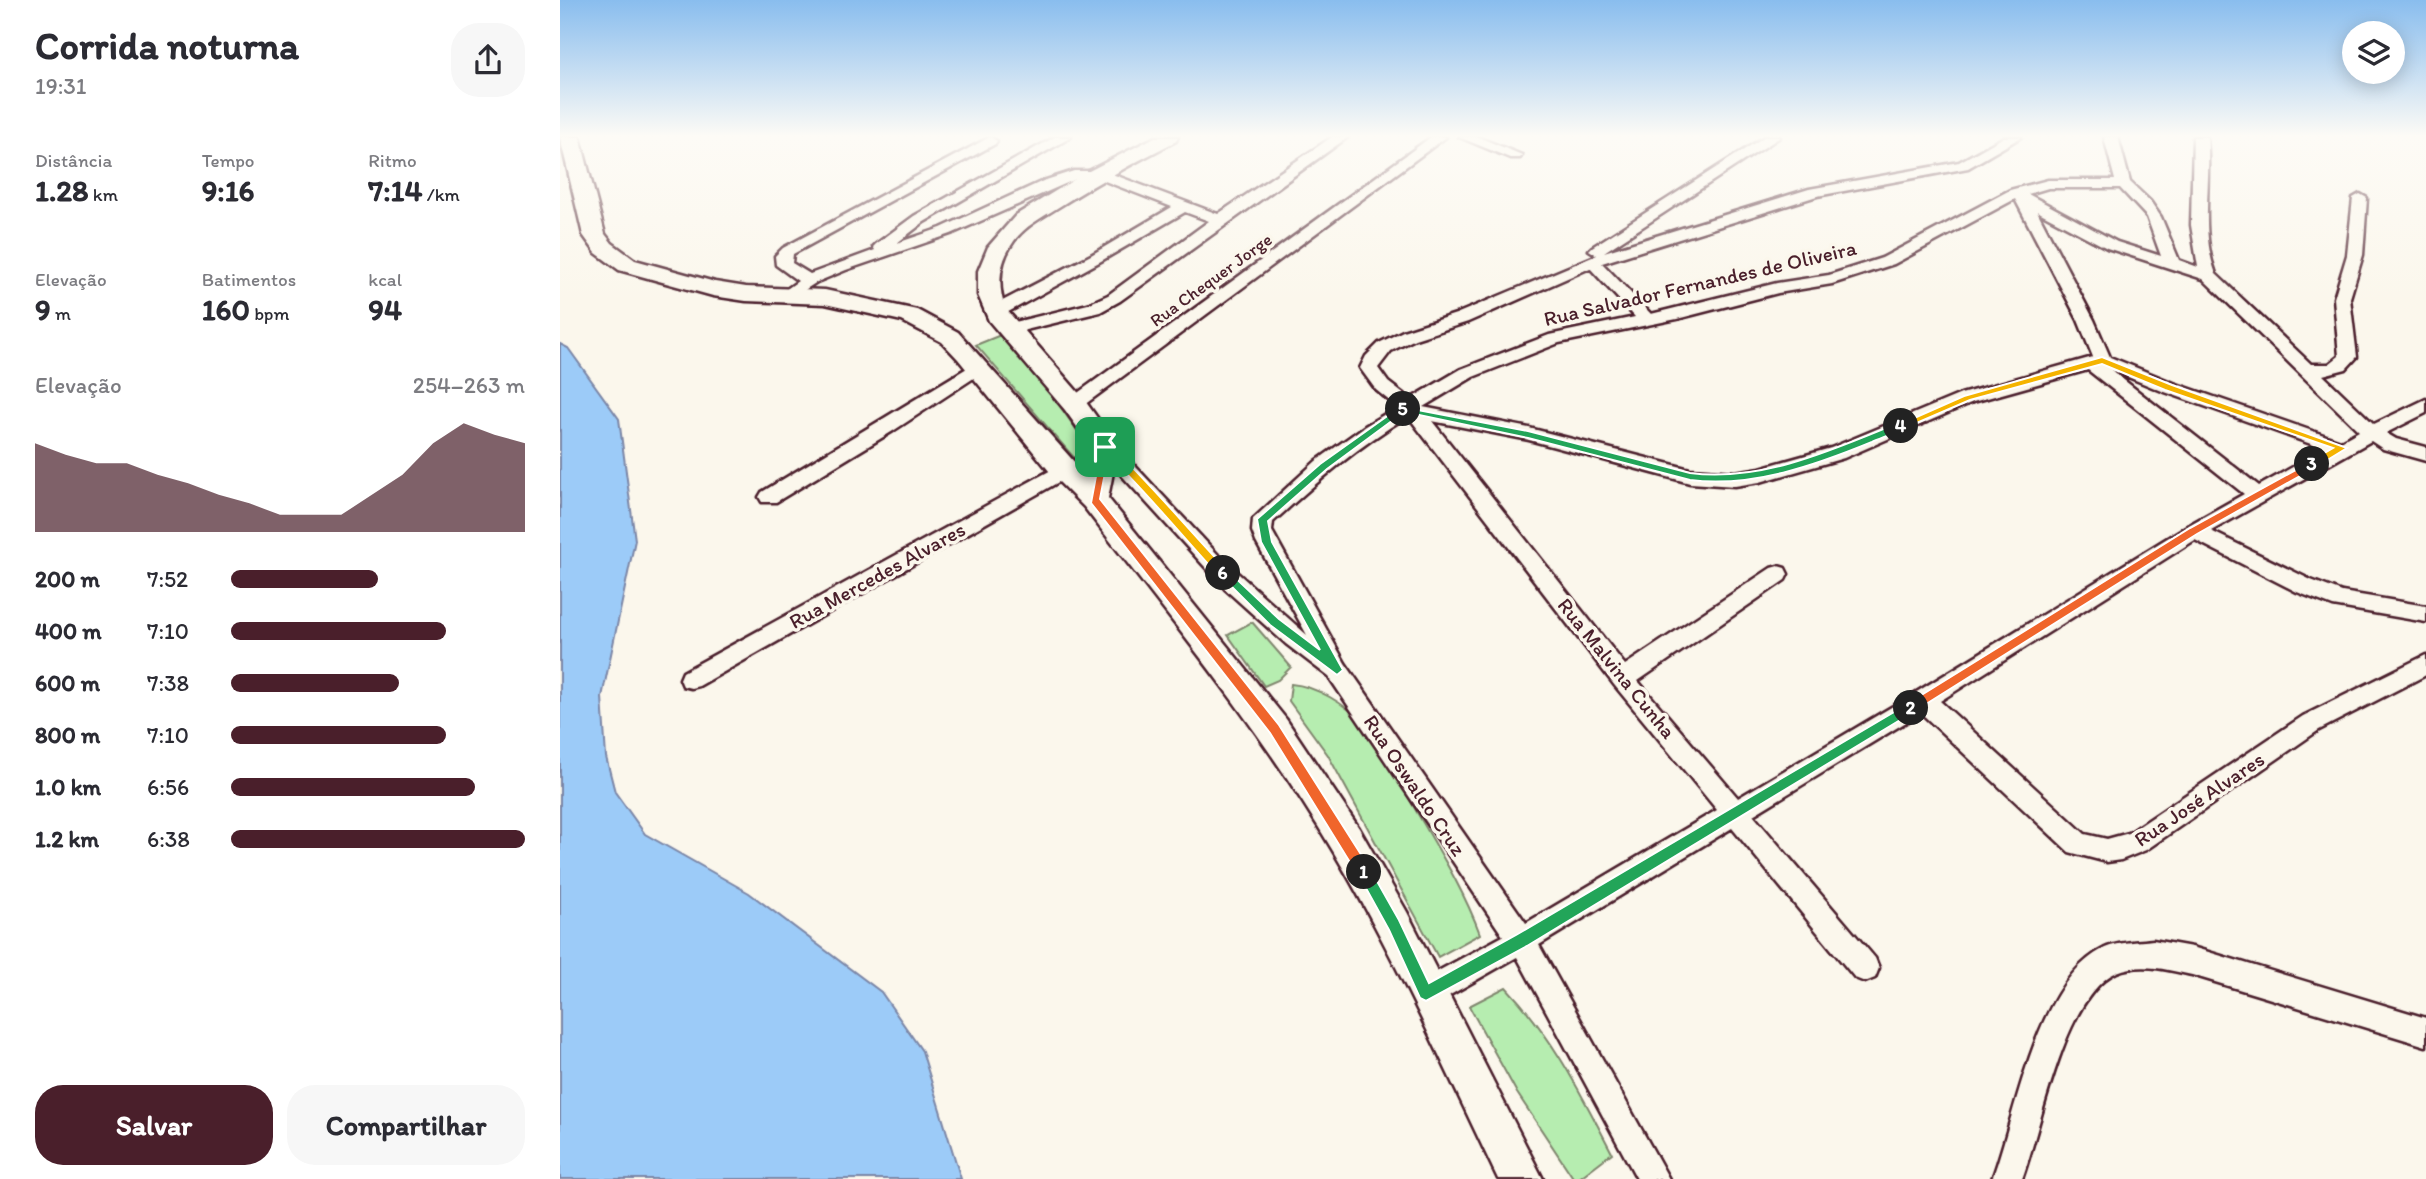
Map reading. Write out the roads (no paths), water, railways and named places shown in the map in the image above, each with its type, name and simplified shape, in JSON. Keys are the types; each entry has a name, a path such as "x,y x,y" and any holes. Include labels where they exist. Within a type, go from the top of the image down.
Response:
{"main road":[{"path":"583,192 594,235 604,248 628,265 713,289 746,294 825,298 909,315 950,337 1064,470 1094,500 1274,729 1346,840 1394,925 1521,1179"},
{"path":"1070,192 1018,224 995,252 986,283 1002,321 1074,404 1105,447 1094,500"}],"street":[{"path":"811,279 790,271 784,265 783,256 801,242 895,192"},
{"path":"865,258 919,219 967,192"},
{"path":"786,295 811,279 946,231 1031,192"},
{"path":"1144,192 1220,220"},
{"path":"1002,321 1094,308 1114,298 1261,192"},
{"name":"Rua Chequer Jorge","path":"1074,404 1364,192"},
{"path":"1592,261 1595,251 1687,192"},
{"path":"1592,261 1811,192"},
{"name":"Rua Salvador Fernandes de Oliveira","path":"1337,670 1266,542 1263,519 1323,466 1467,373 1555,339 1777,288 1832,279 1888,261 2029,192"},
{"path":"2132,192 2154,217 2172,263"},
{"path":"2201,192 2198,230 2203,263 2209,276 2373,434 2390,444 2426,454"},
{"path":"2019,196 2131,253 2209,276"},
{"path":"2019,196 2086,320 2097,362 2258,495"},
{"path":"2306,370 2335,368 2344,365 2348,357 2342,298 2356,255 2360,198"},
{"path":"1002,321 1096,258 1182,207"},
{"path":"1592,261 1646,319"},
{"name":"Rua Malvina Cunha","path":"1592,261 1462,318 1409,335 1385,346 1372,360 1369,368 1382,386 1411,410 1623,679 1866,968"},
{"path":"1411,410 1528,434 1690,476 1735,479 1760,475 1837,453 1958,401 2097,362 2342,448"},
{"path":"769,497 887,428 977,368"},
{"path":"1426,993 1522,940 1923,700 2194,531 2342,448 2426,405"},
{"name":"Rua Oswaldo Cruz","path":"1105,447 1143,482 1178,525 1235,585 1306,648 1337,670 1522,940 1654,1179"},
{"name":"Rua Mercedes Alvares","path":"691,679 1064,470"},
{"path":"2194,531 2304,586 2340,600 2426,614"},
{"path":"1623,679 1778,574"},
{"name":"Rua José Alvares","path":"1923,700 2078,844 2107,852 2148,836 2311,723 2426,664"},
{"path":"2007,1179 2021,1144 2047,1046 2086,979 2112,959 2153,953 2192,961 2426,1032"}],"water":[{"path":"560,344 568,348 619,419 635,540 602,697 606,757 615,792 645,834 749,893 881,992 922,1051 961,1179 560,1179"}]}
